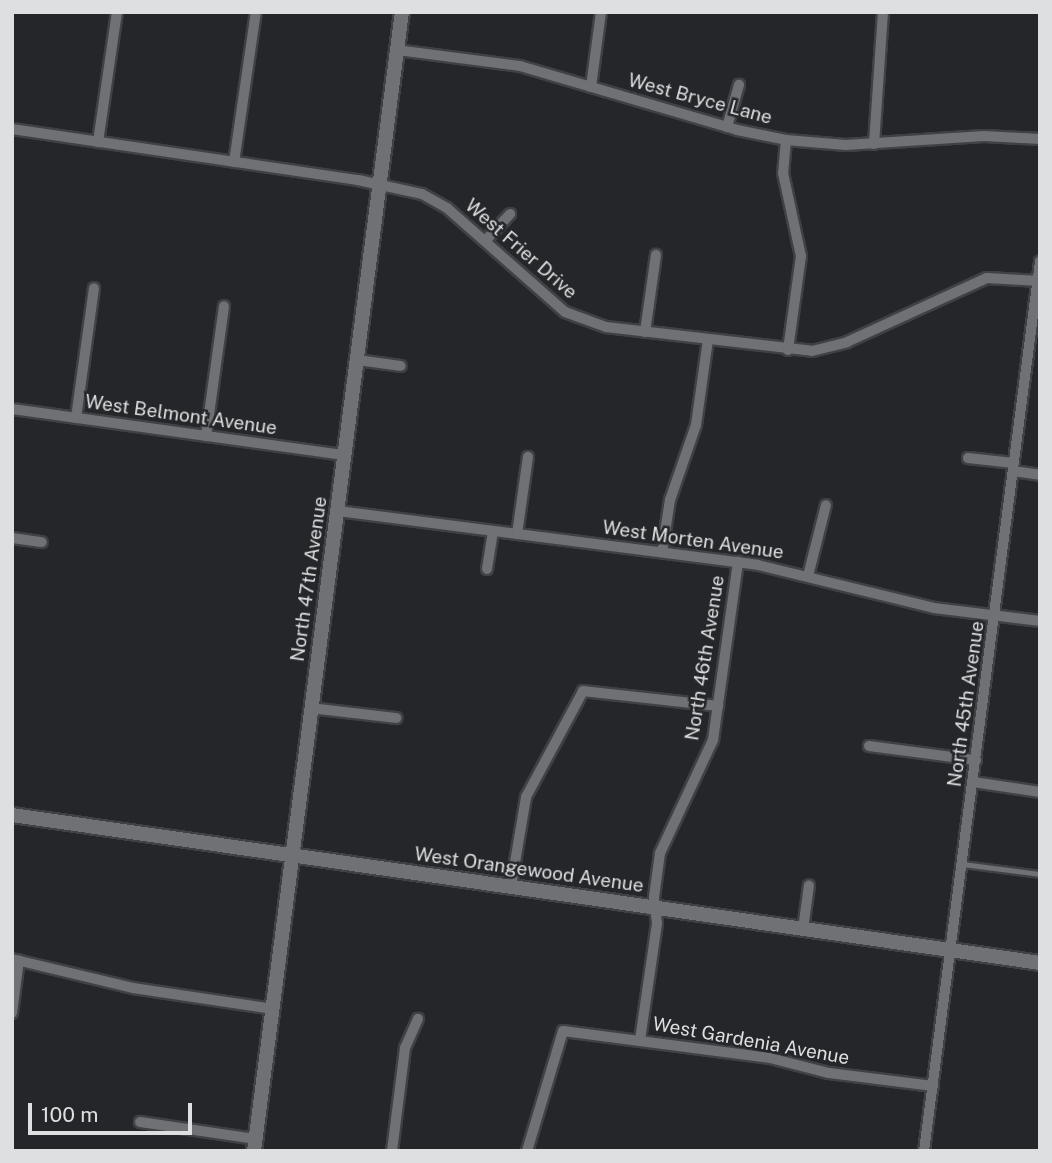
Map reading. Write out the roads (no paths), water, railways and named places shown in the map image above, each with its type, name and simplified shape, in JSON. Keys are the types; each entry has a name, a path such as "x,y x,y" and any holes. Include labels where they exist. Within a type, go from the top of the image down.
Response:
{"street":[{"path":"98,142 117,12"},
{"path":"234,162 256,12"},
{"name":"North 47th Avenue","path":"255,1145 402,12"},
{"path":"591,87 601,12"},
{"path":"874,144 883,12"},
{"name":"West Bryce Lane","path":"397,50 508,63 727,127 786,140 874,144 984,136 1040,139"},
{"path":"727,127 739,85"},
{"name":"West Frier Drive","path":"12,130 380,186 435,200 565,312 606,327 788,351 839,345 987,278 1039,281"},
{"path":"786,140 783,173 800,256 788,351"},
{"path":"485,241 510,214"},
{"path":"645,332 656,255"},
{"name":"North 45th Avenue","path":"924,1151 953,950 1040,262"},
{"path":"76,418 94,288"},
{"path":"206,436 224,306"},
{"path":"662,552 670,500 696,425 708,340"},
{"path":"357,360 401,366"},
{"name":"West Belmont Avenue","path":"12,409 345,455"},
{"path":"517,534 528,457"},
{"path":"968,458 1040,475"},
{"path":"808,576 826,505"},
{"name":"West Morten Avenue","path":"338,511 738,562 808,576 934,608 1040,621"},
{"path":"487,569 493,531"},
{"path":"12,538 42,542"},
{"name":"North 46th Avenue","path":"640,1040 660,853 713,740 738,562"},
{"path":"510,886 522,810 583,691 718,706"},
{"path":"311,708 396,718"},
{"path":"869,746 976,760"},
{"path":"973,782 1040,792"},
{"name":"West Orangewood Avenue","path":"12,815 1040,962"},
{"path":"803,929 809,885"},
{"path":"12,1013 16,959 133,988 273,1009"},
{"path":"391,1151 405,1048 418,1019"},
{"name":"West Gardenia Avenue","path":"527,1151 563,1031 640,1040 933,1086"},
{"path":"140,1122 255,1145"}],"lane":[{"path":"963,864 1040,874"}]}
